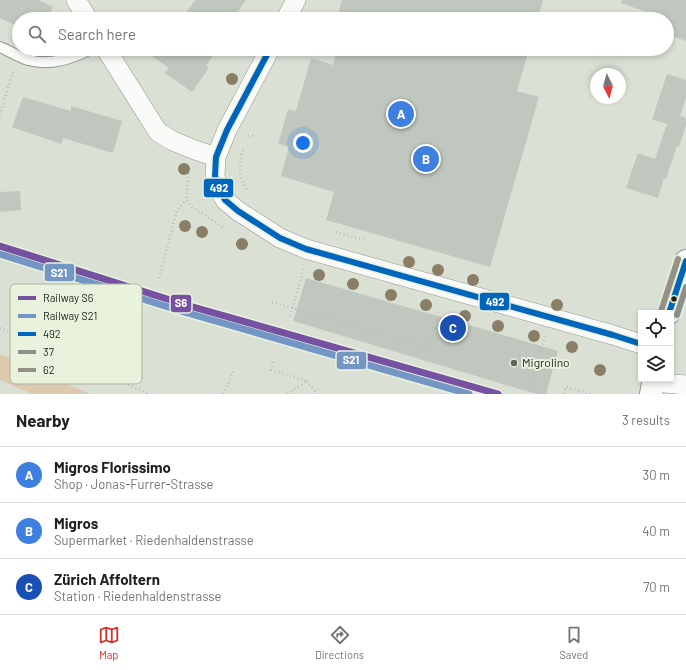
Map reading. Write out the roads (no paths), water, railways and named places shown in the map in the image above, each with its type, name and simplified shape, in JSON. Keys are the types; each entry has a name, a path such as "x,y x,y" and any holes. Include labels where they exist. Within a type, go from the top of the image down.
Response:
{"street":[{"path":"76,0 84,12"},
{"path":"290,12 296,0"},
{"path":"110,56 158,132 173,141 216,157"},
{"path":"266,56 227,130 216,157 215,176 219,189 225,200 238,211 280,238 306,249 638,343"},
{"path":"670,310 686,261"},
{"path":"653,385 686,385"}],"lane":[{"path":"0,47 12,52"},
{"path":"20,56 28,60 48,62 68,59 75,56"}],"rail line":[{"name":"S6","path":"0,246 120,284"},
{"name":"S21","path":"0,254 95,284"},
{"name":"S6","path":"142,291 498,394"},
{"name":"S21","path":"142,299 469,394"}],"place":[{"name":"Migros Florissimo","path":"401,114"},
{"name":"Migros","path":"426,159"},
{"name":"Zürich Affoltern","path":"453,328"},
{"name":"Migrolino","path":"514,363"}]}
